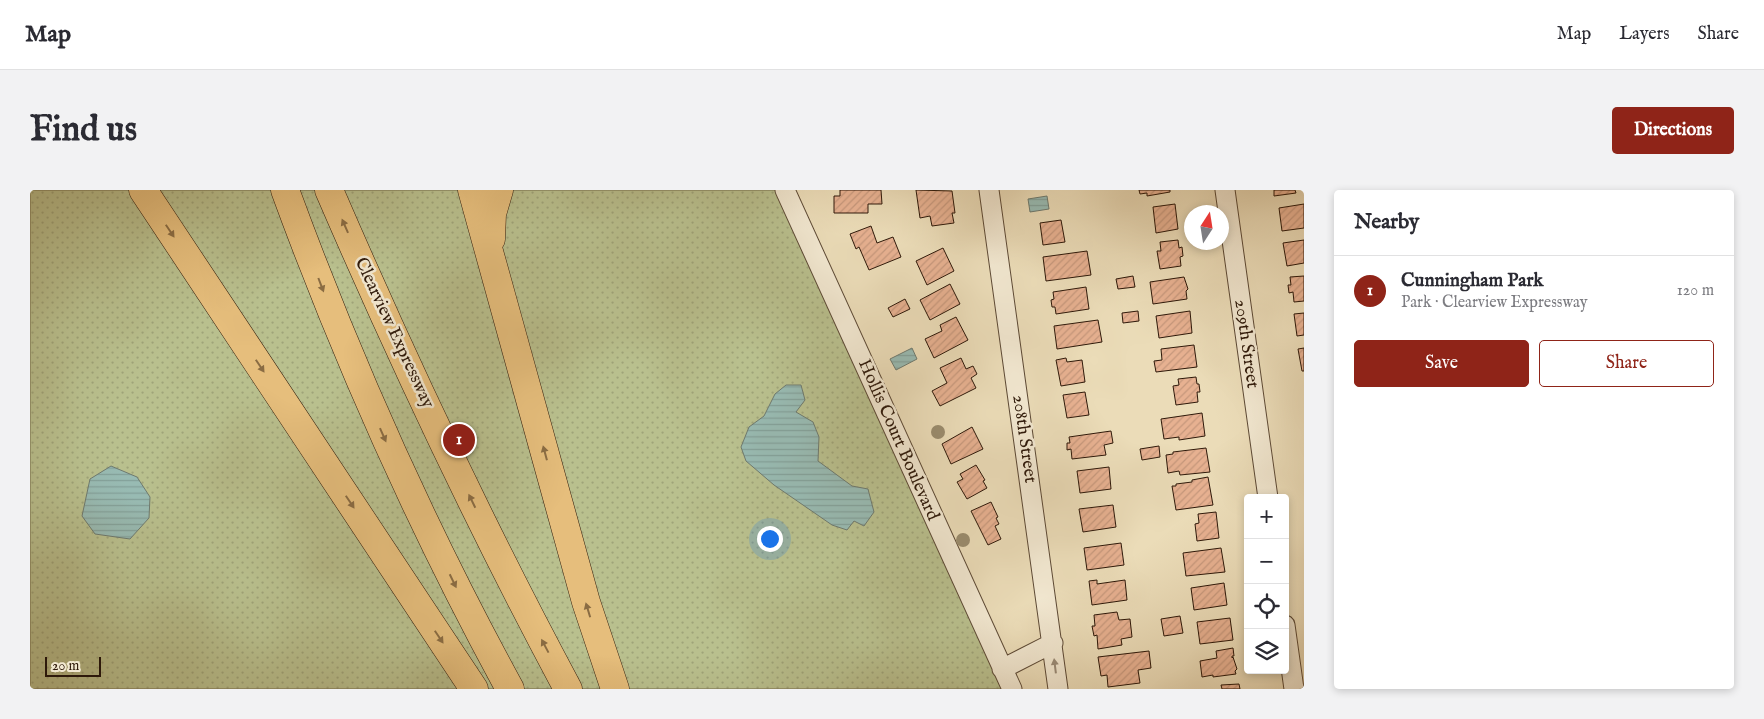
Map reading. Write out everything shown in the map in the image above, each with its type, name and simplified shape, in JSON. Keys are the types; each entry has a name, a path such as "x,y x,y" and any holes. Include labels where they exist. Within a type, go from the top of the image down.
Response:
{"highway":[{"path":"143,190 474,689"},
{"path":"285,190 322,288 375,416 432,539 510,689"},
{"name":"Clearview Expressway","path":"329,190 414,379 479,517 568,689"},
{"path":"472,190 586,602 615,689"},
{"path":"496,275 490,232 492,214 499,190"}],"street":[{"name":"Hollis Court Boulevard","path":"785,190 1012,689"},
{"name":"208th Street","path":"989,190 1058,689"},
{"name":"209th Street","path":"1224,190 1267,494"},
{"path":"1286,629 1294,689"},
{"path":"1002,669 1052,643"}],"green space":[{"path":"30,190 776,190 1002,689 30,689"}],"water":[{"path":"1047,196 1049,209 1030,212 1028,199"},
{"path":"912,348 917,359 896,370 890,359"},
{"path":"786,385 801,385 805,400 796,412 813,422 819,437 818,461 852,486 868,489 874,512 864,526 854,521 847,530 832,525 774,485 746,461 741,447 749,427 764,416 775,394"},
{"path":"111,466 137,477 150,497 149,518 130,539 95,534 82,516 90,479"}],"building":[{"path":"840,190 881,190 882,204 868,204 868,213 834,213 834,196 840,196"},
{"path":"916,190 952,191 955,213 952,213 954,223 932,226 930,216 920,218"},
{"path":"1139,190 1170,190 1170,192 1147,196 1147,193 1140,194"},
{"path":"1274,190 1295,190 1296,193 1274,196"},
{"path":"1175,204 1178,229 1156,233 1153,207"},
{"path":"1304,204 1304,228 1282,231 1279,208"},
{"path":"1061,220 1065,242 1043,245 1040,223"},
{"path":"871,226 877,243 893,237 901,257 869,270 859,247 856,249 850,234"},
{"path":"1178,240 1179,248 1182,247 1181,266 1160,269 1157,251 1161,251 1160,242"},
{"path":"1304,240 1304,263 1287,266 1283,243"},
{"path":"943,248 954,271 927,285 916,261"},
{"path":"1087,251 1091,275 1046,281 1043,257"},
{"path":"1133,276 1135,287 1118,289 1116,279"},
{"path":"1304,276 1304,301 1294,302 1293,292 1289,293 1290,277"},
{"path":"1184,277 1188,289 1186,291 1187,299 1153,304 1150,282"},
{"path":"950,284 960,304 930,320 920,300"},
{"path":"1086,287 1089,309 1056,314 1051,300 1054,299 1053,292"},
{"path":"905,299 910,309 893,317 888,308"},
{"path":"1138,311 1139,321 1123,323 1122,313"},
{"path":"1190,311 1192,333 1159,338 1156,316"},
{"path":"1304,313 1304,335 1297,336 1294,314"},
{"path":"956,317 968,340 934,358 925,339 942,331 940,325"},
{"path":"1098,320 1102,342 1057,349 1054,326"},
{"path":"1194,345 1197,367 1156,372 1154,361 1162,360 1161,349"},
{"path":"1304,348 1304,371 1302,371 1298,349"},
{"path":"961,358 966,369 973,366 977,374 971,378 976,388 940,406 932,391 947,383 940,368"},
{"path":"1066,358 1067,362 1082,360 1085,382 1061,386 1056,360"},
{"path":"1196,377 1200,392 1197,392 1198,402 1176,405 1173,386 1179,385 1178,379"},
{"path":"1085,392 1089,415 1067,418 1063,395"},
{"path":"1202,413 1205,436 1179,440 1179,437 1164,439 1161,419"},
{"path":"972,427 983,449 951,464 942,444"},
{"path":"1111,431 1113,443 1104,445 1106,455 1072,459 1071,449 1067,450 1067,443 1070,443 1069,437"},
{"path":"1159,446 1160,457 1142,460 1140,449"},
{"path":"1206,448 1210,472 1180,475 1179,471 1168,473 1166,455 1173,454 1173,452"},
{"path":"976,465 985,480 983,481 987,488 967,499 957,482 963,479 960,474"},
{"path":"1109,467 1111,489 1080,493 1077,471"},
{"path":"1208,477 1213,505 1176,510 1172,486"},
{"path":"991,502 998,517 996,518 999,524 995,526 1001,539 988,545 971,511"},
{"path":"1113,505 1116,527 1083,532 1079,509"},
{"path":"1216,512 1219,538 1197,541 1195,524 1199,523 1198,514"},
{"path":"1121,543 1124,565 1087,570 1084,548"},
{"path":"1221,548 1225,572 1186,576 1183,553"},
{"path":"1097,580 1097,584 1125,580 1127,600 1092,605 1089,581"},
{"path":"1224,583 1227,605 1194,610 1191,588"},
{"path":"1117,612 1119,620 1130,619 1132,637 1121,639 1122,645 1098,649 1097,635 1094,636 1092,626 1095,626 1094,615"},
{"path":"1180,616 1183,633 1164,636 1161,619"},
{"path":"1230,618 1233,640 1200,644 1197,622"},
{"path":"1233,648 1234,656 1232,658 1237,669 1235,671 1236,674 1202,677 1200,661 1217,658 1216,651"},
{"path":"1149,651 1151,668 1138,670 1140,683 1108,687 1107,675 1101,676 1098,657"},
{"path":"1239,684 1240,689 1222,689 1221,685"}],"place":[{"name":"Cunningham Park","path":"459,440"}]}
